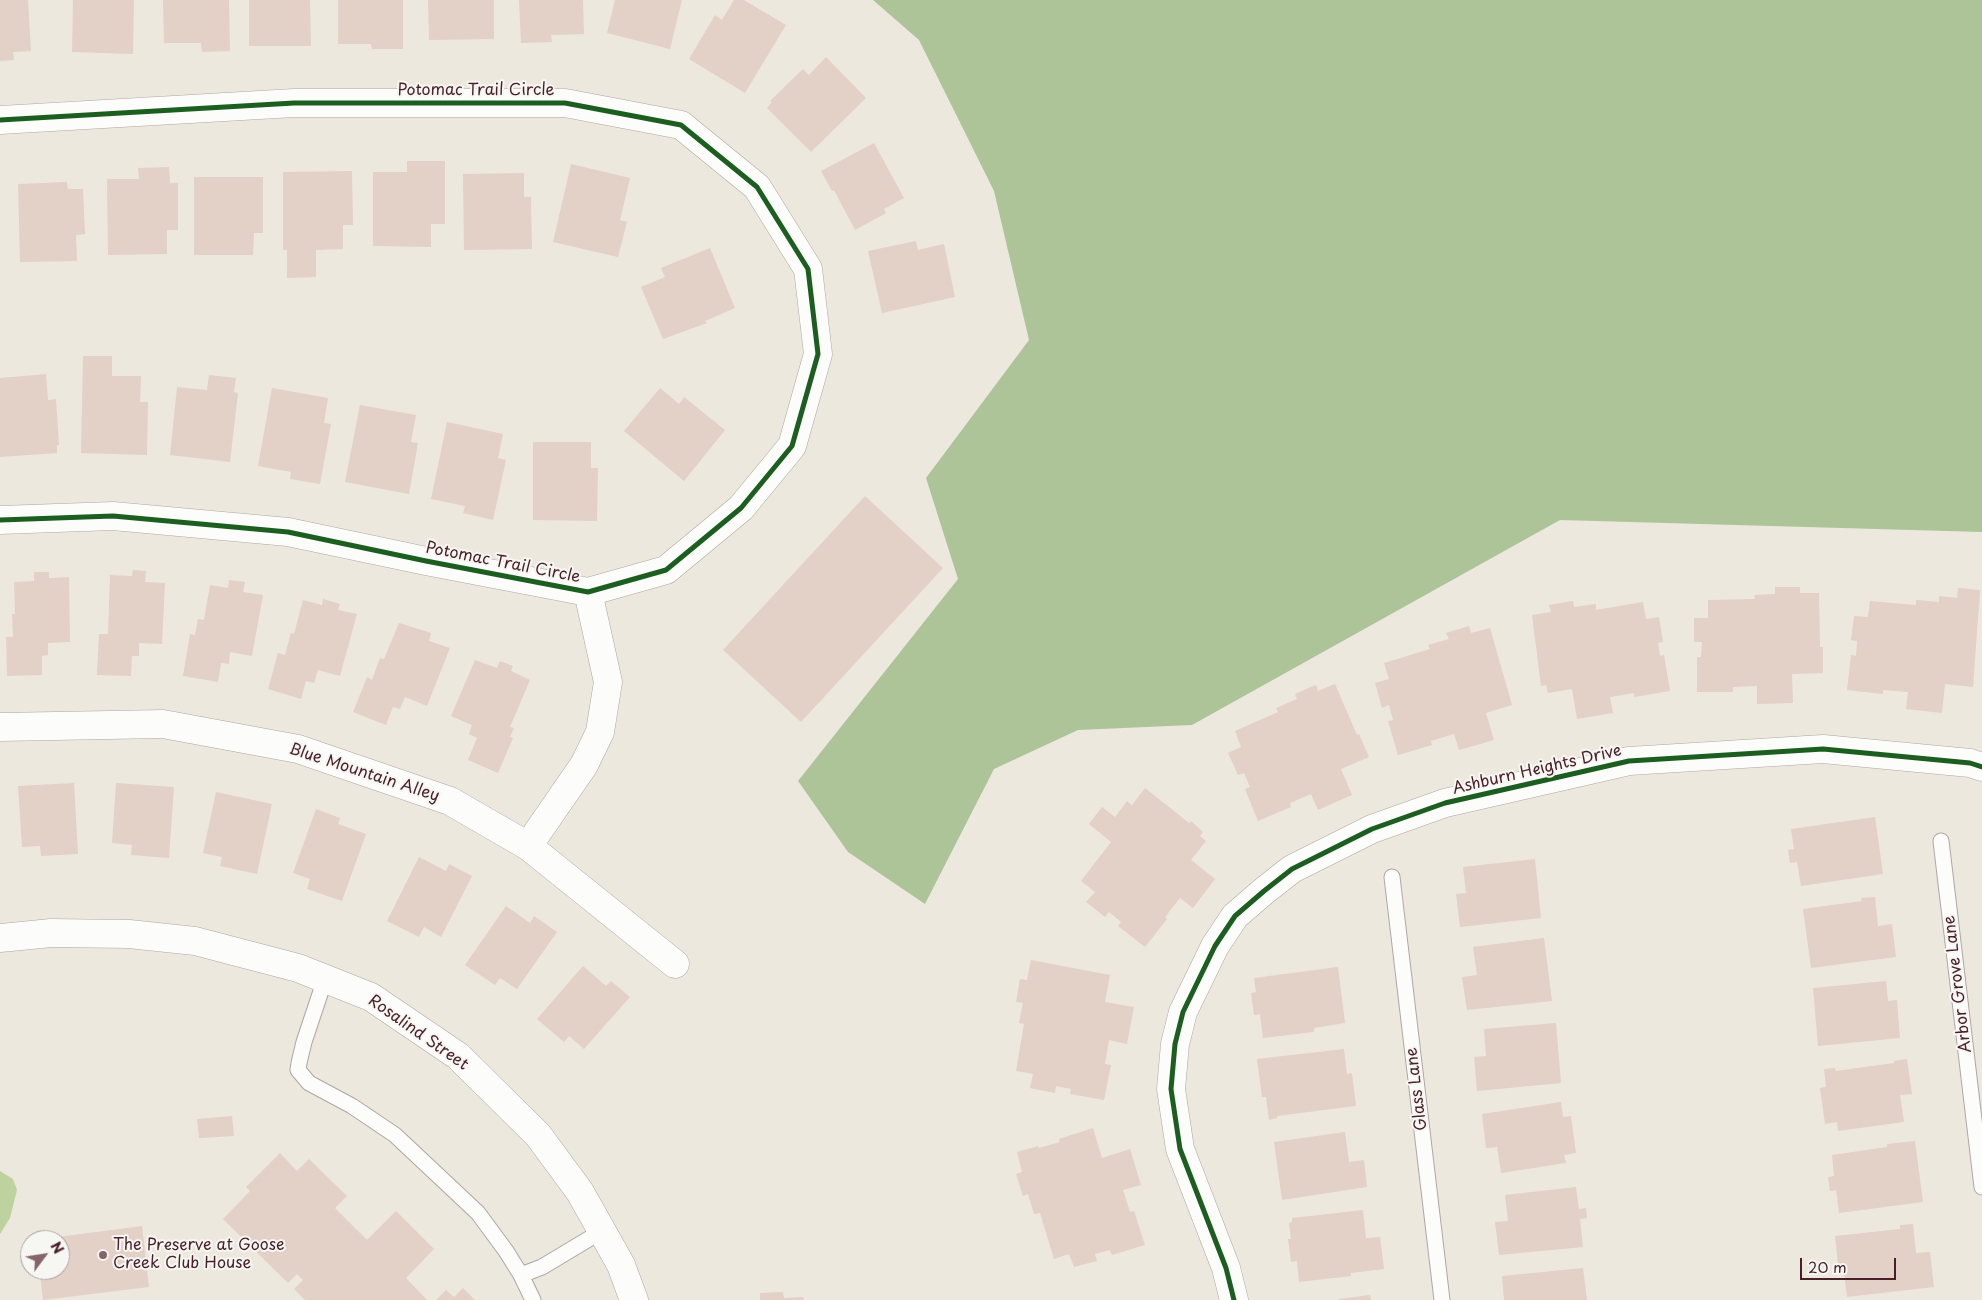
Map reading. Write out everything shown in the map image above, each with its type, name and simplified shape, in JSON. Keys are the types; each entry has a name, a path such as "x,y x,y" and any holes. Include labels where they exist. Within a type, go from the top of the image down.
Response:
{"street":[{"name":"Potomac Trail Circle","path":"0,120 294,103 565,103 680,125 756,187 808,269 818,354 792,446 741,508 666,570 588,592 288,532 113,516 0,520"},
{"path":"528,846 584,765 600,732 608,682 588,592"},
{"name":"Blue Mountain Alley","path":"0,727 163,724 298,749 450,802 528,846 675,964"},
{"name":"Ashburn Heights Drive","path":"1234,1300 1226,1268 1180,1149 1171,1089 1175,1044 1183,1012 1215,946 1235,916 1292,869 1372,829 1445,803 1629,761 1823,749 1970,763 1982,767"},
{"name":"Rosalind Street","path":"0,938 51,933 129,934 196,942 298,968 371,997 458,1056 538,1135 580,1192 621,1265 634,1300"}],"lane":[{"name":"Arbor Grove Lane","path":"1941,841 1982,1187"},
{"name":"Glass Lane","path":"1392,877 1442,1300"},
{"path":"325,979 304,1042 298,1070 309,1083 352,1106 394,1135 478,1213 506,1251 521,1275 533,1300"},
{"path":"521,1275 542,1267 602,1231"}],"green space":[{"path":"873,0 1982,0 1982,532 1560,520 1192,725 1078,730 994,769 925,904 848,852 798,781 958,579 926,478 1029,340 994,191 919,40"},
{"path":"0,1171 13,1179 17,1190 10,1218 0,1234"}],"building":[{"path":"0,0 28,0 31,51 13,52 14,60 0,61"},
{"path":"73,0 134,0 133,54 72,52"},
{"path":"163,0 229,0 230,51 202,52 201,43 164,43"},
{"path":"249,0 310,0 311,46 249,46"},
{"path":"338,0 403,0 403,49 372,49 371,44 338,44"},
{"path":"428,0 494,0 494,39 429,40"},
{"path":"519,0 583,0 584,34 551,35 552,42 521,43"},
{"path":"615,0 682,0 670,49 607,33"},
{"path":"734,0 744,0 786,25 745,93 689,59 715,15 722,20"},
{"path":"826,57 866,98 811,152 767,108 772,102 770,101 803,69 809,75"},
{"path":"874,143 904,198 884,209 886,213 855,230 834,190 832,191 821,171"},
{"path":"407,161 445,161 445,224 431,224 431,247 373,246 373,172 407,172"},
{"path":"571,164 630,178 620,220 627,222 618,257 553,242"},
{"path":"169,167 170,183 178,183 178,230 167,230 167,254 108,255 107,179 139,179 138,168"},
{"path":"352,171 353,225 343,225 343,249 316,250 316,277 287,278 287,250 283,250 283,172"},
{"path":"524,173 524,197 531,197 532,249 464,250 463,174"},
{"path":"194,177 263,177 263,233 254,233 253,255 194,255"},
{"path":"67,182 68,189 83,189 85,234 76,235 77,261 20,262 18,184"},
{"path":"916,241 918,250 944,244 955,297 882,313 868,251"},
{"path":"710,248 735,308 705,321 707,323 663,339 641,287 665,277 661,268"},
{"path":"83,356 112,356 112,376 141,376 140,402 148,402 147,455 81,453"},
{"path":"46,374 48,400 56,399 59,445 57,445 57,453 0,457 0,378"},
{"path":"209,375 236,378 234,392 238,393 230,462 170,455 177,387 207,390"},
{"path":"272,388 328,398 324,423 331,424 320,484 290,479 291,472 258,466"},
{"path":"660,388 679,404 684,397 725,430 684,481 624,431"},
{"path":"360,405 416,415 411,442 418,443 409,494 345,482"},
{"path":"447,422 503,434 498,458 506,460 493,520 463,513 465,506 431,499"},
{"path":"533,442 591,442 591,468 598,468 597,521 533,520"},
{"path":"865,496 943,568 801,722 723,650"},
{"path":"133,570 146,571 145,582 165,583 162,644 139,643 139,656 132,656 131,676 97,675 99,634 108,634 110,575 132,576"},
{"path":"34,572 49,572 49,578 69,577 70,642 48,643 48,655 42,656 42,675 7,676 6,637 13,637 12,614 15,614 14,582 34,581"},
{"path":"229,580 245,582 243,592 263,595 252,656 230,652 229,664 221,663 218,682 183,676 190,634 195,635 198,619 204,620 210,585 228,588"},
{"path":"1775,587 1800,587 1800,593 1819,593 1820,647 1823,647 1823,673 1792,674 1793,703 1757,704 1757,686 1733,687 1733,692 1697,692 1697,657 1701,657 1702,642 1694,642 1694,618 1708,618 1708,600 1755,599 1754,595 1775,594"},
{"path":"1958,588 1980,590 1973,687 1945,684 1942,713 1906,709 1908,692 1883,690 1883,694 1847,690 1851,655 1856,656 1857,641 1851,640 1854,616 1868,617 1870,601 1916,605 1916,600 1939,602 1939,596 1957,598"},
{"path":"323,599 340,604 338,610 357,614 340,676 318,670 314,683 306,681 301,699 268,689 278,653 285,655 291,633 294,634 303,600 322,605"},
{"path":"1573,601 1574,607 1596,604 1596,610 1643,602 1646,619 1659,617 1663,642 1658,643 1660,656 1664,655 1670,691 1634,697 1634,693 1610,697 1613,713 1577,719 1572,689 1548,693 1546,685 1541,686 1532,615 1551,612 1549,605"},
{"path":"399,623 431,633 429,641 450,648 427,706 405,697 400,709 393,707 386,725 353,712 367,677 372,680 380,658 384,659"},
{"path":"1469,626 1471,633 1490,628 1512,705 1486,713 1494,740 1459,750 1454,734 1431,741 1432,745 1398,755 1388,721 1393,720 1389,705 1382,708 1375,683 1389,679 1384,663 1430,649 1428,645 1449,639 1446,633"},
{"path":"475,660 497,668 500,661 513,666 511,671 530,680 510,727 514,728 510,737 513,738 498,773 468,760 477,738 469,734 472,725 451,716"},
{"path":"1335,684 1357,735 1359,734 1369,757 1341,769 1352,795 1318,810 1311,794 1290,803 1291,807 1258,821 1245,789 1250,787 1244,773 1238,775 1228,753 1241,747 1235,731 1278,712 1276,708 1297,699 1295,694 1316,685 1318,691"},
{"path":"74,783 78,854 41,856 40,846 22,847 18,786"},
{"path":"116,783 174,787 169,858 131,855 132,845 112,843"},
{"path":"1145,788 1189,823 1191,821 1203,832 1200,836 1206,841 1191,860 1215,879 1193,908 1180,898 1165,917 1167,919 1145,947 1118,926 1121,922 1109,912 1105,917 1086,902 1095,892 1081,881 1111,842 1089,824 1102,807 1115,817 1127,801 1132,805"},
{"path":"216,792 272,804 257,874 220,866 222,857 203,853"},
{"path":"316,809 340,818 338,824 366,834 342,901 307,889 310,879 293,873"},
{"path":"1875,817 1883,874 1801,886 1797,862 1790,863 1788,850 1794,849 1791,829"},
{"path":"419,857 446,871 449,864 472,876 441,937 424,927 419,937 387,921"},
{"path":"1535,859 1541,918 1460,927 1456,894 1466,893 1463,867"},
{"path":"1875,897 1878,926 1892,924 1896,957 1811,968 1803,909 1862,901 1861,898"},
{"path":"506,906 530,923 534,916 557,932 517,989 500,978 495,985 465,965"},
{"path":"1544,938 1552,1001 1467,1010 1462,977 1477,975 1473,947"},
{"path":"1031,960 1110,975 1105,1002 1134,1007 1127,1044 1109,1040 1105,1064 1111,1065 1104,1100 1070,1094 1071,1089 1056,1086 1055,1093 1030,1088 1033,1074 1016,1071 1024,1024 1019,1023 1023,1003 1016,1002 1020,979 1027,980"},
{"path":"583,966 606,986 611,981 630,997 584,1049 569,1036 564,1042 537,1019"},
{"path":"1338,967 1345,1023 1314,1028 1314,1032 1263,1038 1260,1014 1254,1015 1251,993 1256,992 1254,978"},
{"path":"1886,981 1888,1001 1897,1000 1900,1038 1818,1046 1813,988"},
{"path":"1556,1023 1561,1083 1477,1091 1474,1057 1486,1056 1484,1029"},
{"path":"1344,1049 1347,1074 1352,1073 1356,1106 1277,1116 1277,1118 1269,1120 1266,1097 1262,1097 1257,1059"},
{"path":"1907,1059 1912,1094 1900,1095 1904,1122 1838,1131 1837,1122 1825,1124 1820,1088 1826,1087 1824,1069 1835,1068 1836,1071 1894,1063 1894,1061"},
{"path":"1561,1102 1563,1117 1571,1116 1576,1153 1564,1155 1566,1163 1501,1173 1497,1147 1486,1148 1482,1114"},
{"path":"232,1116 234,1136 199,1138 197,1119"},
{"path":"1093,1128 1102,1158 1130,1149 1141,1185 1123,1190 1130,1212 1134,1211 1145,1245 1112,1255 1110,1250 1095,1254 1097,1261 1074,1267 1069,1254 1054,1259 1040,1213 1034,1214 1028,1194 1023,1196 1016,1174 1022,1172 1017,1152 1060,1142 1059,1139"},
{"path":"1345,1132 1349,1162 1364,1160 1367,1187 1282,1200 1274,1142"},
{"path":"1915,1141 1923,1202 1839,1213 1836,1190 1830,1191 1828,1177 1834,1176 1832,1155 1887,1147 1887,1144"},
{"path":"280,1153 297,1171 309,1159 347,1196 335,1208 367,1240 396,1211 434,1249 406,1278 427,1300 305,1300 294,1289 303,1280 297,1274 288,1283 223,1219 250,1191 246,1187"},
{"path":"1576,1187 1579,1209 1586,1208 1587,1218 1580,1219 1583,1247 1499,1255 1495,1222 1508,1221 1505,1195"},
{"path":"1363,1210 1366,1238 1380,1237 1384,1269 1351,1273 1351,1276 1299,1282 1297,1261 1291,1262 1288,1239 1291,1239 1289,1223 1292,1222 1292,1218"},
{"path":"1913,1224 1916,1253 1930,1252 1934,1287 1847,1297 1844,1274 1839,1274 1835,1236 1900,1229 1900,1225"},
{"name":"The Preserve at Goose Creek Club House","path":"142,1226 149,1287 43,1300 41,1280 70,1280 70,1235"},
{"path":"1583,1268 1587,1300 1504,1300 1502,1276"},
{"path":"463,1288 475,1300 436,1300 446,1290 454,1297"},
{"path":"783,1292 784,1298 803,1297 804,1300 760,1300 760,1293"},
{"path":"1370,1295 1371,1300 1339,1300 1339,1299"}],"cycle path":[{"path":"0,120 294,103 565,103 681,125 757,187 808,269 818,354 792,446 741,508 666,570 588,592 288,532 113,516 0,520"},
{"path":"1234,1300 1226,1268 1180,1149 1171,1089 1175,1044 1183,1012 1215,946 1235,916 1292,869 1372,829 1445,803 1629,761 1823,749 1970,763 1982,767"}],"place":[{"name":"The Preserve at Goose Creek Club House","path":"103,1255"}]}
